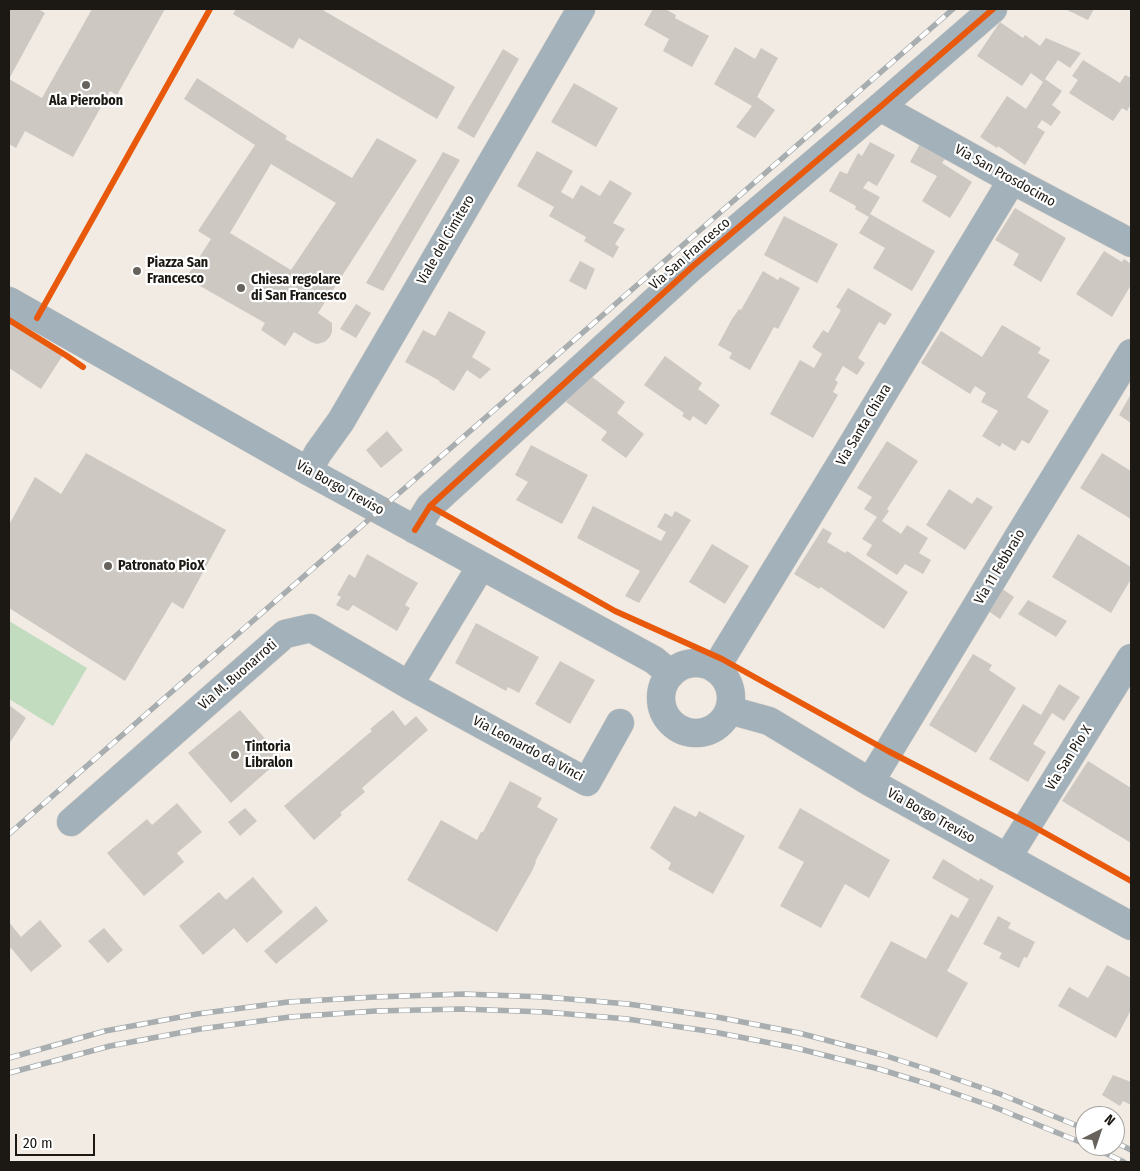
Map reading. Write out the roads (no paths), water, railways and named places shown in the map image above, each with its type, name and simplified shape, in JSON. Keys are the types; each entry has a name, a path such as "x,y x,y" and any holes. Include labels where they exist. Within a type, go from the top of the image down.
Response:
{"street":[{"name":"Viale del Cimitero","path":"308,471 346,412 581,9"},
{"name":"Via San Francesco","path":"415,530 430,506 693,266 993,9"},
{"name":"Via San Prosdocimo","path":"880,107 1131,243"},
{"name":"Via Santa Chiara","path":"715,669 1012,180"},
{"name":"Via Borgo Treviso","path":"9,302 308,471 654,660 671,674"},
{"name":"Via 11 Febbraio","path":"870,782 1131,353"},
{"path":"409,685 481,566"},
{"name":"Via M. Buonarroti","path":"72,822 285,634 311,628 409,685"},
{"name":"Via San Pio X","path":"1007,858 1131,658"},
{"path":"697,663 715,669 728,683 731,692 729,710 724,720 707,732 686,732 676,727 668,720 664,711 662,692 665,682 678,668 688,664 697,663"},
{"name":"Via Leonardo da Vinci","path":"409,685 587,782 620,723"},
{"name":"Via Borgo Treviso","path":"729,710 769,721 870,782 1131,926"}],"railway":[{"path":"9,834 953,9"},
{"path":"9,1058 105,1031 197,1014 288,1002 464,994 545,997 628,1004 717,1017 799,1033 883,1055 933,1071 1000,1094 1075,1125"},
{"path":"9,1073 110,1046 200,1029 290,1017 375,1011 462,1009 545,1012 627,1019 714,1032 796,1048 879,1069 928,1084 994,1107 1075,1140"},
{"path":"1125,1147 1131,1150"},
{"path":"1111,1156 1124,1162"}],"place":[{"name":"Ala Pierobon","path":"86,85"},
{"name":"Piazza San Francesco","path":"137,271"},
{"name":"Chiesa regolare di San Francesco","path":"241,288"},
{"name":"Patronato PioX","path":"108,566"},
{"name":"Tintoria Libralon","path":"235,755"}]}
